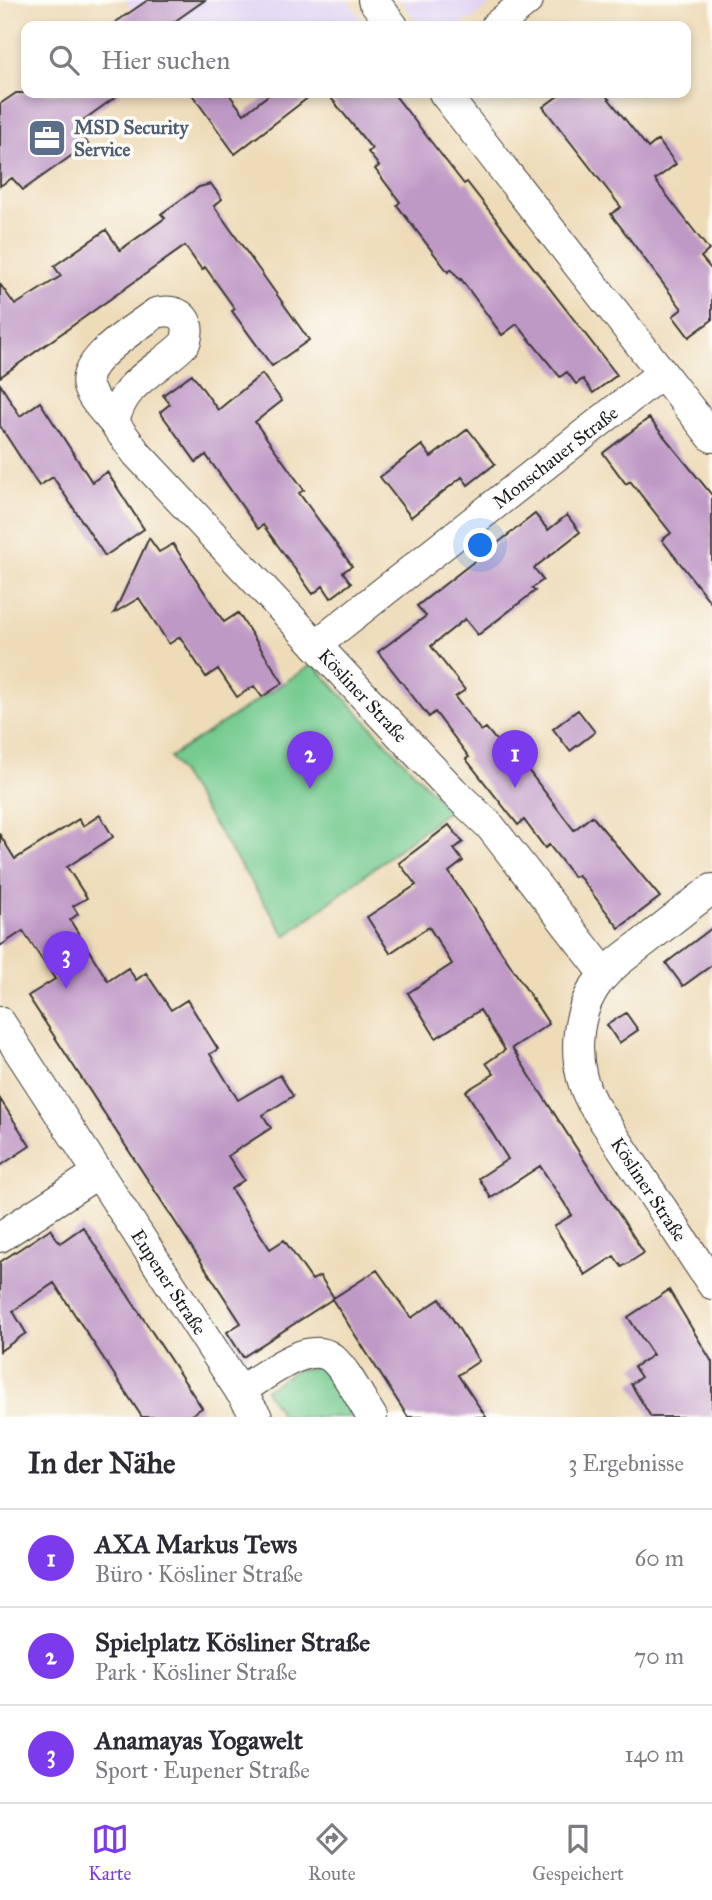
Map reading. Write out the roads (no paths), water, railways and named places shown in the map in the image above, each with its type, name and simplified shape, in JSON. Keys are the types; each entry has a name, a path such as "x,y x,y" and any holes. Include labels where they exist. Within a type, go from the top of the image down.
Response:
{"street":[{"path":"373,0 389,21"},
{"path":"502,21 528,0"},
{"path":"448,98 712,437"},
{"name":"Monschauer Straße","path":"316,645 662,373"},
{"name":"Kösliner Straße","path":"114,423 136,454 453,791 490,826 605,974"},
{"name":"Kösliner Straße","path":"712,889 605,974 592,992 581,1026 579,1066 586,1091 712,1284"},
{"name":"Eupener Straße","path":"0,1022 257,1417"},
{"path":"0,1237 98,1173"},
{"path":"240,1391 296,1357 321,1353 337,1363 372,1417"}],"place":[{"name":"MSD Security Service","path":"47,138"},
{"name":"AXA Markus Tews","path":"515,788"},
{"name":"Spielplatz Kösliner Straße","path":"310,789"},
{"name":"Anamayas Yogawelt","path":"66,989"}]}
